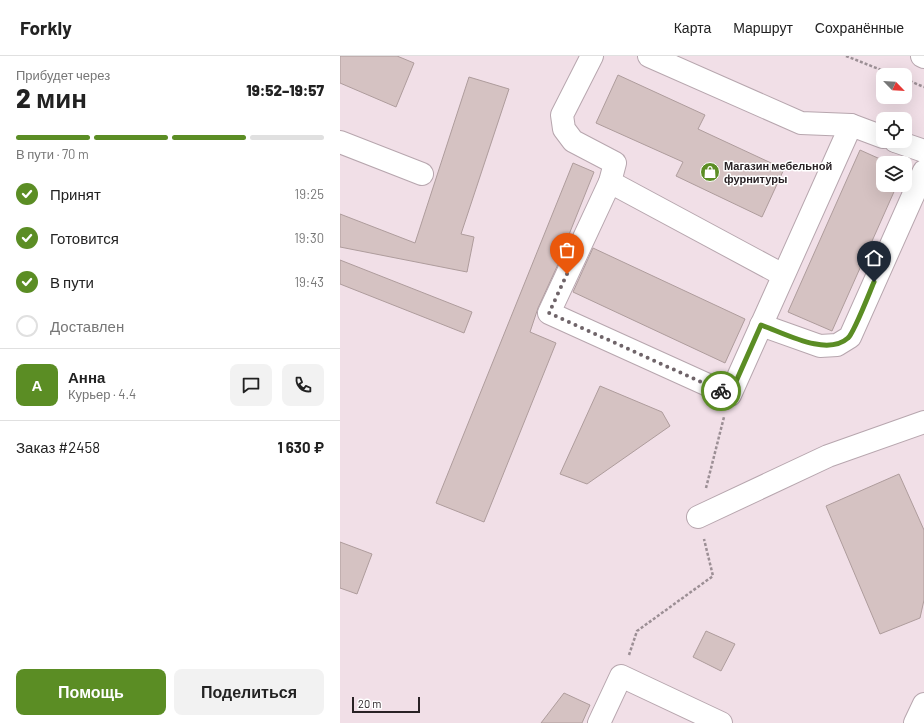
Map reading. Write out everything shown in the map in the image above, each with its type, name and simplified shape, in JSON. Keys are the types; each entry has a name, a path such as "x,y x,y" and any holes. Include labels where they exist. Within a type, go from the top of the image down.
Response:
{"street":[{"path":"592,56 562,115 564,129 573,141 615,163 610,182 549,313 730,395 851,125"},
{"path":"649,56 801,123 851,125 876,134"},
{"path":"340,142 422,174"},
{"path":"912,147 924,151"},
{"path":"761,325 820,346 837,345 850,337 924,171"},
{"path":"610,182 783,275"},
{"path":"698,517 828,456 924,422"},
{"path":"600,723 621,676 721,723"},
{"path":"915,723 924,704"}],"path":[{"path":"846,56 876,68"},
{"path":"912,82 924,87"},
{"path":"621,676 637,631 713,576 698,517 730,395"}],"building":[{"path":"340,56 397,56 414,63 396,107 340,83"},
{"path":"618,75 705,115 698,129 784,169 762,217 676,176 683,162 596,123"},
{"path":"469,77 509,89 461,234 474,237 467,272 340,247 340,214 415,243"},
{"path":"860,150 876,157 876,192 894,192 832,331 788,312"},
{"path":"573,163 594,172 568,237 570,238 538,308 530,332 556,343 484,522 436,503"},
{"path":"593,248 745,319 725,363 573,292"},
{"path":"340,260 472,312 464,333 340,284"},
{"path":"600,386 662,412 670,426 587,484 560,474"},
{"path":"899,474 924,530 924,600 920,618 880,634 826,506"},
{"path":"340,542 372,554 357,594 340,588"},
{"path":"706,631 735,644 721,671 693,657"},
{"path":"564,693 590,705 582,723 541,723"}],"way so far":[{"path":"567,274 549,313 721,391"}],"place":[{"name":"Магазин мебельной фурнитуры","path":"710,172"}],"route":[{"path":"721,391 730,395 761,325 820,346 837,345 850,337 874,282"}]}
